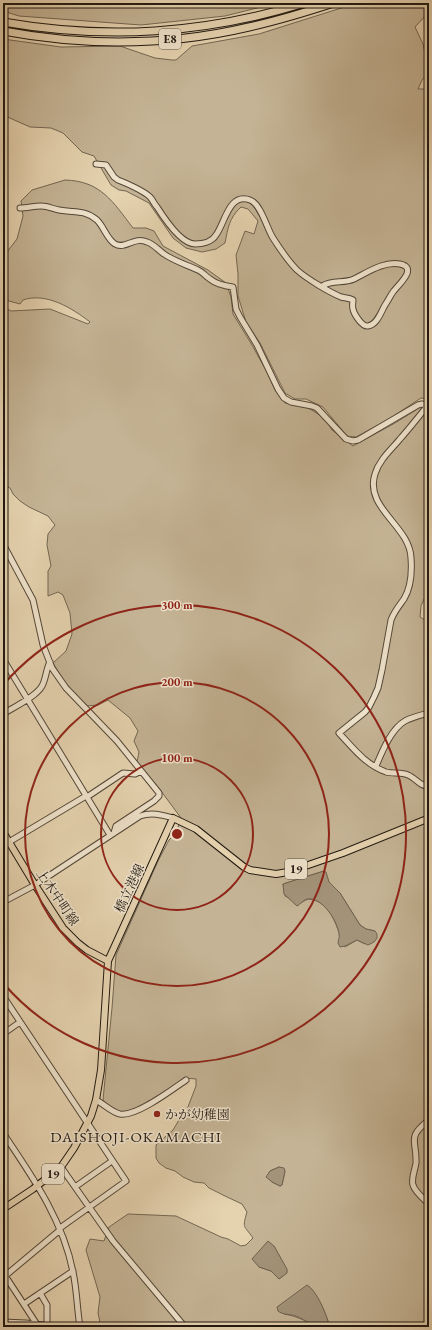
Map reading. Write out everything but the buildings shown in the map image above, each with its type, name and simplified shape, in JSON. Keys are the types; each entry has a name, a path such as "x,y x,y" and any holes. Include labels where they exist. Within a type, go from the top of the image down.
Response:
{"highway":[{"name":"E8","path":"3,22 70,32 152,32 236,21 305,3"},
{"name":"E8","path":"3,31 75,41 152,41 183,38 247,28 334,3"}],"main road":[{"name":"19","path":"173,818 196,829 244,867 250,870 276,874 288,872 343,853 427,818"},
{"name":"橋立港線","path":"3,1209 38,1186 60,1167 74,1148 88,1124 96,1100 102,1056 108,961 173,818"},
{"name":"上木中町線","path":"3,832 63,928 87,950 108,961"}],"street":[{"path":"96,164 106,165 114,177 118,180 148,196 179,236 184,241 191,244 205,243 211,240 216,236 229,209 234,203 241,199 250,200 256,204 273,238 294,266 322,286 340,296 353,300 353,308 363,324 369,326 375,323 394,292 406,279 408,271 401,264 384,265 374,268 351,281 328,282 322,286"},
{"path":"20,208 42,206 58,210 85,213 98,222 110,239 119,246 136,240 148,242 165,255 203,272 216,282 233,287 236,308 240,317 257,345 278,389 284,398 291,402 317,408 346,439 353,441 358,440 418,405 429,404"},
{"path":"429,404 384,458 374,475 375,492 378,503 401,533 409,547 412,558 411,578 409,588 391,620 382,670 378,688 374,697 365,712 339,733 358,754 386,772 410,775 423,786 429,786"},
{"path":"3,544 33,600 43,645 52,668 66,688 112,736 157,790 159,796 116,826 112,834"},
{"path":"3,659 86,796 112,834"},
{"path":"3,714 36,693 42,686 50,662"},
{"path":"376,766 390,736 398,726 407,720 429,713"},
{"path":"9,842 123,773 135,774 141,771"},
{"path":"3,902 35,885 133,820 145,815 157,814 173,818"},
{"path":"3,996 126,1182 60,1229 4,1274 36,1324"},
{"path":"3,1034 20,1022"},
{"path":"96,1100 114,1112 122,1114 131,1113 160,1097 186,1080"},
{"path":"429,1120 418,1130 413,1140 416,1165 412,1180 416,1189 429,1204"},
{"path":"3,1133 38,1186 60,1229 73,1272 80,1326 36,1324 15,1325 3,1322"},
{"path":"75,1187 112,1161"},
{"path":"60,1167 113,1241 185,1327"},
{"path":"24,1304 73,1272"},
{"path":"40,1293 47,1305 47,1325"}],"shaded area":[{"path":"3,3 277,3 225,16 141,25 19,16 3,11"},
{"path":"357,3 429,3 429,13 415,27 423,44 429,72 422,80 418,89 429,89 429,398 421,398 389,419 356,437 347,436 323,407 306,399 295,399 285,393 260,343 246,322 238,296 236,255 245,231 254,234 258,221 248,209 241,207 237,211 230,224 225,243 216,249 202,252 186,248 173,238 149,203 111,185 94,156 82,152 63,133 51,128 30,127 3,115 3,39 61,47 120,46 155,58 176,60 192,46 259,34"},
{"path":"65,180 88,184 105,195 133,228 146,228 154,231 163,246 208,270 226,283 231,297 233,314 252,345 275,390 285,403 308,408 325,418 332,430 353,446 419,408 429,405 429,597 424,599 421,606 420,617 423,619 429,619 429,1327 322,1327 326,1326 328,1321 321,1304 284,1314 294,1316 321,1327 101,1327 98,1313 100,1297 86,1250 90,1239 104,1241 109,1227 128,1214 176,1216 241,1246 246,1245 253,1238 244,1224 247,1212 242,1204 209,1188 204,1183 194,1182 175,1171 166,1168 159,1163 156,1158 156,1145 173,1130 182,1115 186,1112 196,1086 196,1079 186,1078 132,1111 120,1113 103,1100 116,955 158,861 169,840 176,833 181,818 137,762 139,752 134,741 138,731 130,718 108,700 98,705 85,706 68,688 53,663 66,651 72,634 70,613 63,595 58,592 48,596 48,571 51,566 47,545 48,534 55,525 48,516 20,501 13,494 10,488 3,484 3,307 11,311 50,309 88,324 90,322 67,307 50,300 32,298 23,300 20,304 9,301 3,297 3,257 17,239 23,216 21,201 32,190","holes":["324,871 329,882 340,893 360,925 366,929 375,931 365,944 357,940 345,947 336,924 328,910 323,905 308,899 296,905 291,899 285,896 283,884","279,1167 285,1171 282,1185 280,1186 272,1182 267,1177 270,1171","274,1246 287,1272 279,1279 271,1271 259,1267"]},
{"path":"324,871 326,872 329,882 340,893 360,925 366,929 375,931 377,938 374,942 368,945 357,940 340,947 338,943 339,935 336,923 323,906 313,899 307,899 297,906 284,894 283,884"},
{"path":"279,1167 284,1168 285,1171 282,1185 280,1186 266,1177 270,1171"},
{"path":"268,1241 274,1246 287,1269 287,1273 279,1279 271,1271 259,1267 252,1259"},
{"path":"307,1285 314,1291 322,1307 328,1321 326,1327 314,1325 296,1316 284,1314 278,1311 277,1307"}],"place":[{"name":"かが幼稚園","path":"157,1114"}],"district":[{"name":"DAISHOJI-OKAMACHI","path":"136,1137"}]}
